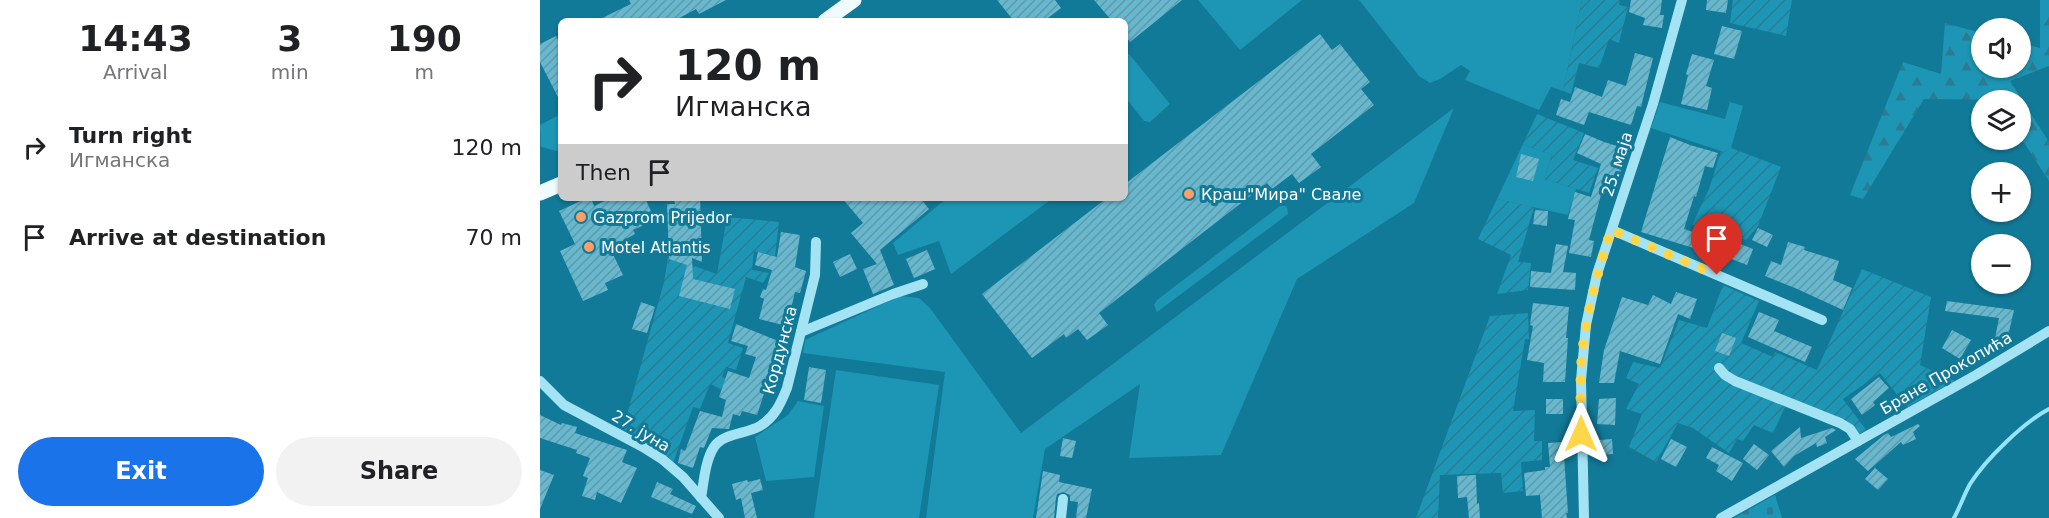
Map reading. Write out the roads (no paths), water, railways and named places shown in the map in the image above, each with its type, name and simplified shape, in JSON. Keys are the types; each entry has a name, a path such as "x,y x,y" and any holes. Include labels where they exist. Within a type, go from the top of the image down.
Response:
{"main road":[{"path":"829,18 854,0"},
{"path":"540,193 558,185"}],"street":[{"name":"25. маја","path":"1584,518 1581,423 1582,349 1598,274 1653,104 1682,0"},
{"path":"1611,230 1822,320"},
{"name":"Кордунска","path":"701,498 706,467 714,446 722,439 760,426 780,405 787,388 815,275 816,242"},
{"path":"801,332 923,284"},
{"name":"Бране Прокопића","path":"1720,518 1976,375 2049,331"},
{"path":"1719,368 1735,381 1840,423 1850,429 1858,441"},
{"name":"27. јуна","path":"540,381 564,405 662,459 683,477 719,518"},
{"path":"1060,518 1063,499"}],"waterway":[{"path":"1954,518 1970,484 1986,464 2017,432 2049,409"}],"place":[{"name":"Краш\"Мира\" Свале","path":"1189,194"},
{"name":"Gazprom Prijedor","path":"581,217"},
{"name":"Motel Atlantis","path":"589,247"}]}
